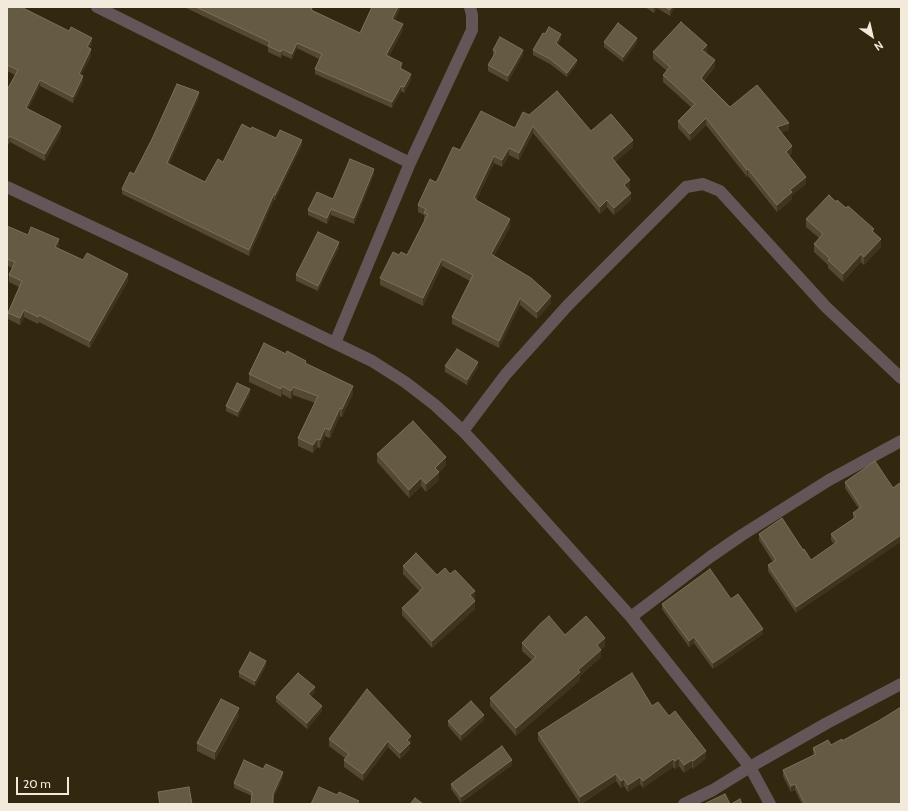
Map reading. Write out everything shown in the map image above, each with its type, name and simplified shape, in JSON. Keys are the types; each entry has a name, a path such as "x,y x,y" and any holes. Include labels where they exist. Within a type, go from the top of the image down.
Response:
{"street":[{"path":"97,7 410,162"},
{"path":"335,343 410,162 472,30 472,15 470,7"},
{"path":"463,431 506,374 568,305 686,187 703,184 720,191 826,307 901,378"},
{"path":"7,187 372,361 405,382 435,405 463,431 631,617 750,767 770,804"},
{"path":"631,617 710,557 742,535 829,480 901,441"},
{"path":"684,804 713,790 827,723 901,684"}],"building":[{"path":"7,7 21,7 69,31 71,27 92,38 87,47 91,49 79,74 83,76 73,97 40,80 26,108 61,126 45,154 10,136 9,138 7,137 7,90 18,70 7,65"},
{"path":"196,7 312,7 311,10 360,33 372,7 398,7 392,19 403,24 386,55 402,63 400,68 411,74 404,87 401,86 392,102 315,69 322,54 297,43 292,54 282,49 281,52 268,46 270,42"},
{"path":"665,7 672,7 670,10"},
{"path":"681,22 707,45 702,50 715,60 701,78 730,107 757,85 789,123 777,127 792,146 786,152 806,177 790,190 792,192 777,205 706,118 690,134 678,121 695,104 663,75 670,67 653,52"},
{"path":"618,23 637,38 623,57 604,42"},
{"path":"549,27 561,34 556,43 577,60 567,73 550,59 533,50 543,33 545,34"},
{"path":"500,37 523,50 508,76 488,65 496,52 493,50"},
{"path":"177,84 199,92 167,163 205,182 218,159 223,162 242,124 276,138 280,130 302,140 275,195 274,194 249,250 122,189 130,172 134,174"},
{"path":"557,91 591,131 611,114 633,140 612,158 630,180 624,185 631,193 614,208 607,200 600,207 533,126 519,153 509,148 502,160 494,156 474,198 510,219 491,254 531,278 551,296 537,312 520,298 499,341 452,317 473,275 442,259 423,298 380,278 393,252 399,255 401,252 407,255 428,214 424,213 426,209 418,205 430,179 435,182 437,181 453,147 460,150 481,111 515,128 523,112 529,115"},
{"path":"350,159 374,169 354,218 331,209 327,218 308,210 317,192 333,199"},
{"path":"829,195 836,202 837,200 846,208 848,206 874,229 872,231 881,239 864,257 861,254 843,274 814,244 823,234 806,219"},
{"path":"7,226 28,235 31,227 59,239 55,247 83,260 87,253 128,274 90,341 39,315 38,317 24,310 20,318 8,313 22,281 9,275 15,262 7,259"},
{"path":"318,232 339,242 318,286 296,275"},
{"path":"264,343 286,354 287,351 306,361 305,363 353,386 342,409 340,408 330,430 325,428 320,440 317,439 313,445 298,438 318,396 293,387 291,391 282,386 281,389 249,374"},
{"path":"457,349 478,362 467,380 445,366"},
{"path":"237,383 250,389 238,412 226,406"},
{"path":"413,421 446,457 435,468 439,472 426,484 421,478 409,490 377,454"},
{"path":"875,461 893,488 901,482 901,535 796,607 768,565 776,560 759,534 782,518 811,560 837,542 831,534 856,517 853,513 861,507 845,482"},
{"path":"416,553 437,575 445,568 450,574 455,570 475,591 470,595 475,601 432,641 402,608 423,588 403,566"},
{"path":"710,569 731,599 738,594 763,629 713,663 694,637 689,641 662,604"},
{"path":"549,616 565,635 586,616 605,638 597,645 601,650 578,670 580,672 516,728 490,698 536,657 522,643"},
{"path":"250,652 266,661 255,681 239,672"},
{"path":"298,673 315,687 308,694 322,706 307,723 276,697"},
{"path":"632,673 652,706 658,702 669,716 675,711 706,751 693,761 692,760 684,765 679,758 675,761 673,759 643,781 640,777 628,785 624,779 621,781 616,774 580,797 538,733"},
{"path":"367,689 411,736 407,740 410,743 400,753 388,741 363,774 344,760 349,754 329,739"},
{"path":"221,699 239,708 215,752 197,743"},
{"path":"471,701 484,715 461,735 448,721"},
{"path":"901,707 901,804 805,804 795,784 791,786 783,770 816,754 813,748 828,740 831,745 842,739 842,741"},
{"path":"502,746 512,760 461,797 451,784"},
{"path":"244,760 263,769 266,764 283,772 273,794 273,804 251,804 252,792 234,783"},
{"path":"189,787 192,804 160,804 158,792"},
{"path":"319,787 337,795 339,792 359,801 357,804 311,804"},
{"path":"725,794 730,804 706,803"},
{"path":"415,798 423,804 410,804"},
{"path":"740,799 742,804 731,804"}]}
